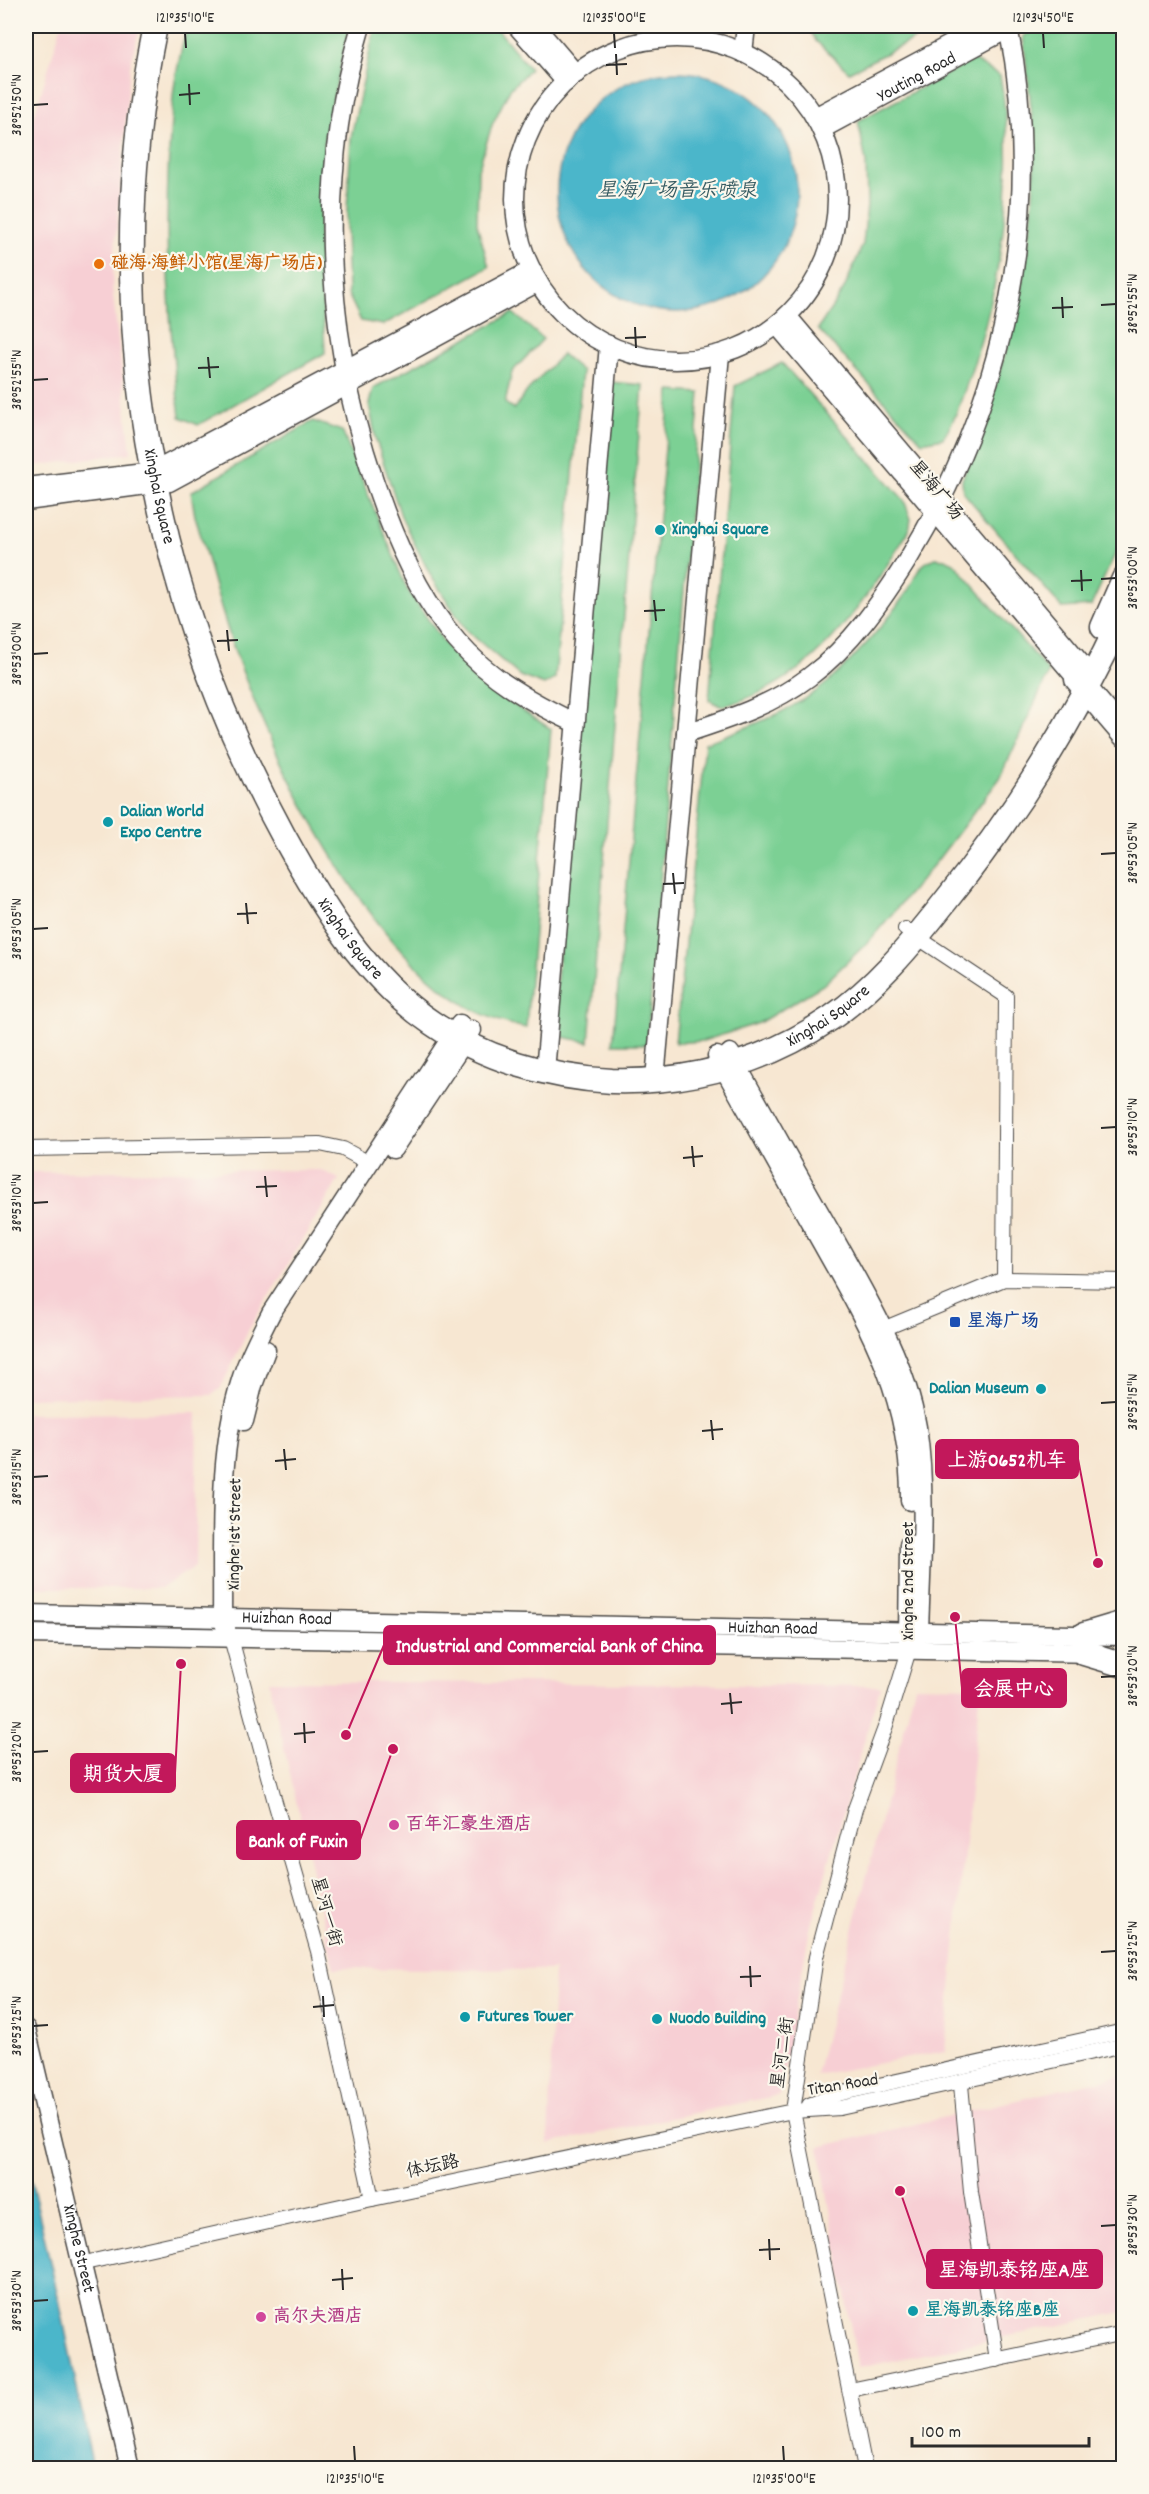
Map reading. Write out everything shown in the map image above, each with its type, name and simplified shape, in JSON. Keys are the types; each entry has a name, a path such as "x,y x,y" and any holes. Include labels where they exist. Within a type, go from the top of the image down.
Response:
{"highway":[{"name":"Xinghai Square","path":"154,26 138,128 132,213 132,298 139,383 161,476"},
{"name":"Xinghai Square","path":"169,26 152,130 145,214 145,256 161,476 178,583 227,720 256,785 306,874 351,944 375,972 432,1023 462,1033 508,1060 545,1065 598,1080 655,1073 678,1078 727,1060 794,1041 834,1016 870,986 911,933 970,871 1017,806 1055,748 1124,579"},
{"name":"Xinghai Square","path":"1085,678 1124,613"},
{"path":"1085,678 1124,713"},
{"path":"1085,678 1124,734"},
{"path":"1084,1644 1124,1623"},
{"path":"1084,1644 1124,1665"}],"street":[{"path":"361,26 347,81 332,187 331,241 334,295 346,378 364,450 381,500 411,568 432,606 457,641 490,674 530,701 575,723"},
{"path":"517,26 571,78"},
{"path":"535,26 571,78"},
{"path":"634,44 636,26"},
{"path":"743,53 746,26"},
{"name":"Youting Road","path":"818,123 985,26"},
{"path":"686,733 727,720 791,690 827,662 851,639 897,577 938,505 967,447 1002,338 1013,282 1019,228 1022,158 1010,26"},
{"name":"Youting Road","path":"818,123 1010,26"},
{"path":"675,38 701,40 743,53 771,69 791,85 818,123 836,170 838,194 835,229 825,263 814,284 782,321 742,346 720,354 696,359 648,358 609,345 583,330 564,315 535,276 517,228 516,177 531,129 544,106 571,78 602,56 634,44 675,38"},
{"path":"26,501 161,476 535,276"},
{"name":"星海广场","path":"782,321 1085,678"},
{"path":"545,1065 609,345"},
{"path":"655,1073 720,354"},
{"path":"26,487 161,476"},
{"path":"911,933 1006,996 1004,1279"},
{"name":"Xinghe 1st Street","path":"231,1638 228,1618 224,1482 230,1432 240,1381 271,1313 369,1164 462,1033"},
{"name":"Xinghe 1st Street","path":"228,1618 239,1452 247,1407 260,1364 283,1316 462,1033"},
{"name":"Xinghe 2nd Street","path":"727,1060 866,1296 896,1356 909,1392 921,1465 913,1632 909,1650"},
{"name":"Xinghe 2nd Street","path":"727,1060 884,1360 897,1397 904,1429 910,1496 913,1632"},
{"path":"26,1149 320,1144 343,1149 369,1164"},
{"path":"883,1329 1004,1279 1124,1281"},
{"name":"Huizhan Road","path":"26,1614 913,1632 1084,1644 1124,1654"},
{"name":"Huizhan Road","path":"26,1634 909,1650 1084,1644 1124,1636"},
{"path":"26,1649 50,1640 75,1635"},
{"name":"星河一街","path":"231,1638 318,1951 372,2199"},
{"name":"星河二街","path":"865,2469 794,2111 816,1957 855,1809 886,1725 909,1650"},
{"name":"Xinghe Street","path":"26,2029 129,2469"},
{"name":"Titan Road","path":"794,2111 838,2094 1124,2031"},
{"name":"Titan Road","path":"794,2111 840,2108 1124,2045"},
{"path":"961,2085 971,2192 997,2360"},
{"name":"体坛路","path":"80,2264 372,2199 794,2111"},
{"path":"850,2390 1124,2333"}],"shaded area":[{"path":"61,26 140,26 130,67 112,287 131,453 26,467 26,144"},
{"path":"321,1170 339,1179 249,1329 220,1389 212,1395 26,1398 26,1172"},
{"path":"197,1413 195,1566 162,1588 26,1588 26,1414"},
{"path":"269,1681 880,1686 810,1928 779,2095 548,2144 554,1970 334,1968"},
{"path":"915,1686 980,1687 945,2051 816,2075"},
{"path":"1123,2075 1123,2312 858,2368 819,2147"}],"green space":[{"path":"187,26 350,26 325,134 319,233 325,353 198,425 180,417 169,297 167,217 170,137 177,70"},
{"path":"375,26 495,26 530,69 510,89 492,125 478,170 477,224 489,267 383,325 361,321 348,294 346,229 351,137"},
{"path":"807,26 940,26 849,72 816,41"},
{"path":"1043,26 1123,26 1123,529 1118,548 1091,606 1062,608 963,492 962,480 1001,368 1027,252 1032,213 1034,157 1023,36"},
{"path":"973,60 1000,76 1005,112 1007,189 998,266 981,340 952,423 943,438 922,442 818,329 844,289 863,244 867,205 866,162 858,121"},
{"path":"513,313 543,339 512,372 505,403 514,409 528,390 562,354 582,371 555,679 544,685 520,676 466,630 431,576 402,519 376,440 369,404 373,388"},
{"path":"782,363 904,500 911,519 909,531 879,578 827,644 784,679 759,693 735,703 720,706 709,700 735,386"},
{"path":"610,382 643,385 589,1042 552,1035"},
{"path":"670,391 700,393 647,1044 613,1044"},
{"path":"313,421 342,431 407,589 450,651 508,701 551,729 526,1028 491,1018 459,1001 424,973 390,937 358,896 329,851 278,756 234,649 195,516 191,492"},
{"path":"936,558 954,563 1049,672 1000,778 936,862 869,941 823,985 759,1023 703,1041 675,1043 705,743 785,710 828,682 880,628 907,592 920,568"}],"water":[{"name":"星海广场音乐喷泉","path":"665,72 689,72 712,77 734,86 762,107 777,125 788,146 795,169 797,192 795,215 788,238 777,259 762,277 734,298 712,307 689,312 665,312 642,307 620,298 601,285 584,268 571,249 562,227 557,204 557,180 562,157 571,135 584,116 601,99 620,86 642,77"},
{"path":"26,2158 61,2309 93,2468 26,2468"}],"place":[{"name":"碰海·海鲜小馆(星海广场店)","path":"99,264"},
{"name":"Xinghai Square","path":"660,530"},
{"name":"Dalian World Expo Centre","path":"108,822"},
{"name":"星海广场","path":"955,1322"},
{"name":"Dalian Museum","path":"1041,1389"},
{"name":"上游0652机车","path":"1098,1563"},
{"name":"会展中心","path":"955,1617"},
{"name":"期货大厦","path":"181,1664"},
{"name":"Industrial and Commercial Bank of China","path":"346,1735"},
{"name":"Bank of Fuxin","path":"393,1749"},
{"name":"百年汇豪生酒店","path":"394,1825"},
{"name":"Futures Tower","path":"465,2017"},
{"name":"Nuodo Building","path":"657,2019"},
{"name":"星海凯泰铭座A座","path":"900,2191"},
{"name":"星海凯泰铭座B座","path":"913,2311"},
{"name":"高尔夫酒店","path":"261,2317"}]}
